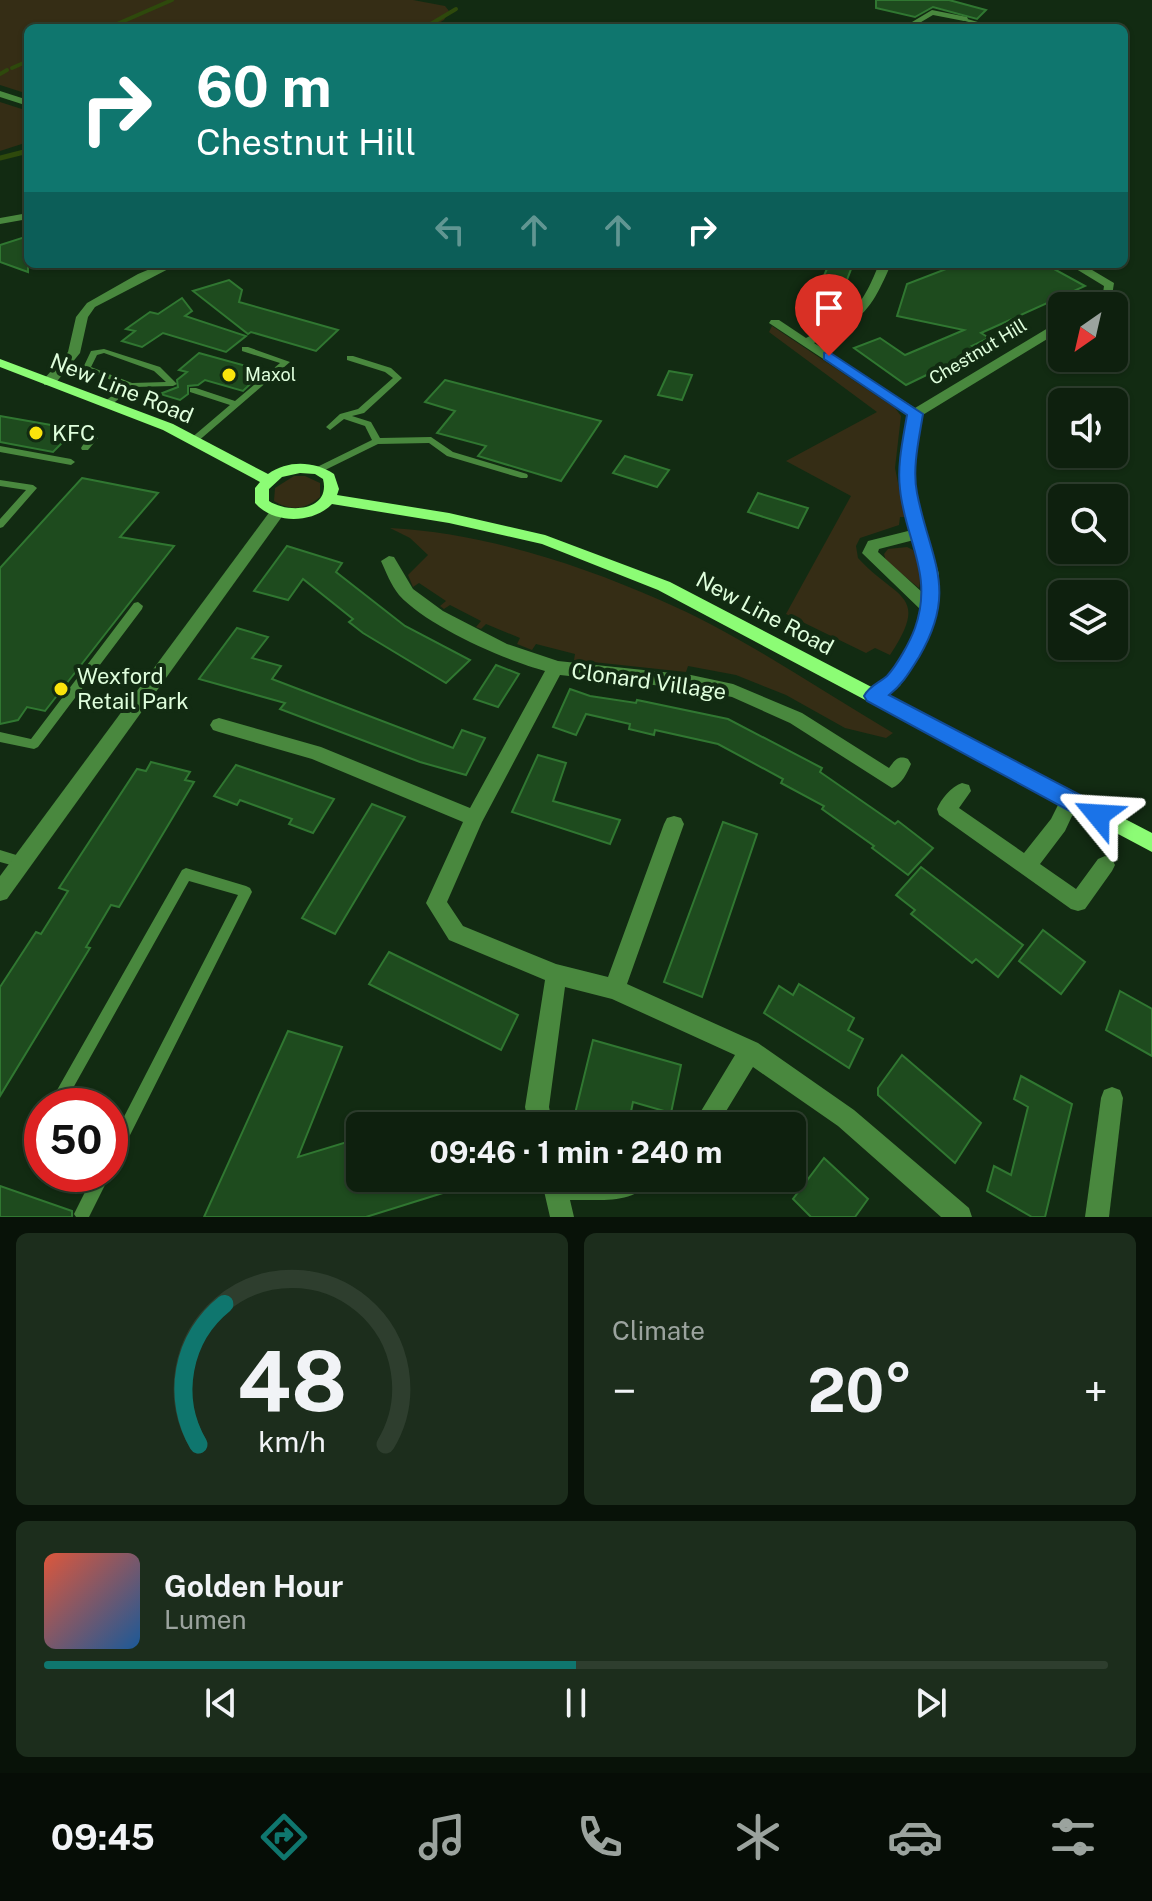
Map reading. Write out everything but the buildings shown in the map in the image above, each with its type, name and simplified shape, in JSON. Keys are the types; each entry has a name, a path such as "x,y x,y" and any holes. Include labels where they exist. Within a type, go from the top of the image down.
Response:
{"main road":[{"name":"New Line Road","path":"0,363 168,427 268,480"},
{"path":"289,470 318,470 333,484 329,499 312,511 301,515 276,514 262,503 262,488 268,480 289,470"},
{"name":"New Line Road","path":"329,499 437,516 545,540 664,586 1152,843"}],"street":[{"path":"912,24 932,12 964,19"},
{"path":"0,94 24,102"},
{"path":"0,221 24,217"},
{"path":"49,382 74,353 82,317 91,305 162,268"},
{"path":"807,342 848,322 866,309 883,268"},
{"path":"1081,268 1110,285 1108,292"},
{"name":"Chestnut Hill","path":"775,323 915,414"},
{"name":"Chestnut Hill","path":"874,696 894,681 923,632 930,610 931,574 908,490 909,452 915,414 1048,333"},
{"path":"0,892 276,514"},
{"path":"918,534 873,545 870,553 930,610"},
{"name":"Clonard Village","path":"389,561 405,591 454,623 501,648 555,668 641,676 732,691 815,727 892,780 902,764"},
{"name":"Clonard Village","path":"555,668 474,818 436,903 456,933 556,974 614,989 750,1051 846,1118 960,1217"},
{"path":"219,725 315,752 474,818"},
{"path":"962,791 946,809 1078,902 1105,865"},
{"path":"1026,866 1058,825 1070,801"},
{"path":"614,989 674,824"},
{"path":"538,1112 556,974"},
{"path":"713,1112 750,1051"},
{"path":"1097,1217 1112,1098"},
{"path":"556,1192 562,1217"}],"lane":[{"path":"964,19 980,24"},
{"path":"193,441 286,362 245,349"},
{"path":"107,404 131,385 173,384 157,369 104,351 94,353 87,368 131,385"},
{"path":"330,427 343,416 361,411 398,378 388,370 350,358"},
{"path":"193,390 236,404"},
{"path":"343,416 368,424 377,441"},
{"path":"85,448 94,438"},
{"path":"318,470 377,441 431,440 450,454 524,476"},
{"path":"0,449 71,462"},
{"path":"0,483 33,488 0,525"},
{"path":"0,737 34,744 138,606"},
{"path":"0,856 22,862"},
{"path":"65,1088 186,874 246,892 128,1125"},
{"path":"82,1214 94,1192"}],"shaded area":[{"path":"0,0 413,0 445,6 449,11 444,20 437,24 24,24 24,93 0,85"},
{"path":"0,102 24,110 24,143 0,151"},
{"path":"772,326 895,408 901,416 895,468 905,517 900,517 899,525 860,538 856,546 858,558 904,599 908,608 908,620 890,655 875,648 866,653 786,614 851,496 786,461 877,412 769,332"},
{"path":"294,476 305,476 320,483 320,497 309,505 297,508 274,501 275,488"},
{"path":"390,528 494,543 562,562 628,586 720,629 893,733 886,738 845,728 786,695 736,675 688,666 686,672 574,660 575,654 536,644 532,650 517,644 520,638 486,624 481,629 476,627 481,621 450,605 444,609 440,606 446,601 419,583 413,587 408,575 428,555 410,538"},
{"path":"907,547 913,550 918,564 919,588 886,561 884,554 888,549"}],"waterway":[{"path":"117,24 172,0"},
{"path":"431,24 456,9"},
{"path":"12,68 24,63"},
{"path":"0,74 7,70"},
{"path":"0,158 24,152"}],"place":[{"name":"Maxol","path":"229,375"},
{"name":"KFC","path":"36,433"},
{"name":"Wexford Retail Park","path":"61,689"}],"route":[{"path":"829,356 915,414 909,452 908,490 931,574 930,610 923,632 894,681 874,696 1098,815"}]}
